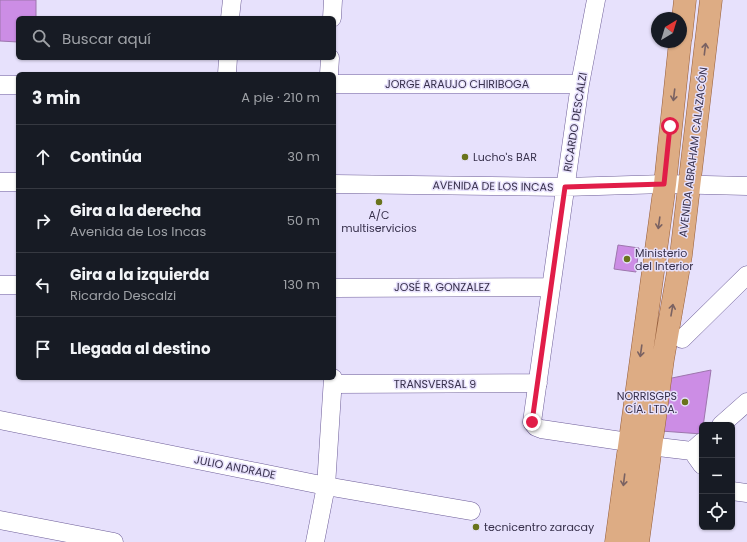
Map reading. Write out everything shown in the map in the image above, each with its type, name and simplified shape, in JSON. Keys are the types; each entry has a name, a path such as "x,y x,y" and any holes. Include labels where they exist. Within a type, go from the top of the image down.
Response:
{"main road":[{"path":"684,12 685,0"},
{"name":"AVENIDA ABRAHAM CALAZACÓN","path":"638,542 650,446 681,255 711,0"},
{"path":"616,542 628,442 664,184 679,48"}],"street":[{"path":"230,16 232,0"},
{"path":"332,16 333,0"},
{"name":"RICARDO DESCALZI","path":"596,0 580,84 532,422 536,427 541,429 628,442"},
{"path":"227,72 228,60"},
{"path":"329,72 330,60"},
{"name":"JORGE ARAUJO CHIRIBOGA","path":"336,84 580,84"},
{"path":"0,85 16,85"},
{"path":"0,182 16,182"},
{"name":"AVENIDA DE LOS INCAS","path":"336,184 565,187 664,184 747,186"},
{"path":"682,339 747,275"},
{"path":"0,285 16,285"},
{"name":"JOSÉ R. GONZALEZ","path":"336,288 550,287"},
{"path":"315,542 326,486 333,381"},
{"name":"TRANSVERSAL 9","path":"333,381 538,384"},
{"path":"724,422 747,402"},
{"name":"JULIO ANDRADE","path":"0,420 326,486 471,511"},
{"path":"650,446 697,446 700,458"},
{"path":"735,491 747,493"},
{"path":"0,520 114,542"}],"building":[{"path":"0,0 36,0 36,16 16,16 16,42 0,41"},
{"name":"Ministerio del Interior","path":"618,245 639,248 636,272 614,269"},
{"name":"NORRISGPS CÍA. LTDA.","path":"711,370 704,422 699,422 699,434 661,431 667,379"}],"place":[{"name":"Lucho's BAR","path":"465,157"},
{"name":"A/C multiservicios","path":"379,202"},
{"name":"Ministerio del Interior","path":"627,259"},
{"name":"NORRISGPS CÍA. LTDA.","path":"685,402"},
{"name":"tecnicentro zaracay","path":"476,527"}],"route":[{"path":"532,422 565,187 664,184 670,126"}]}
